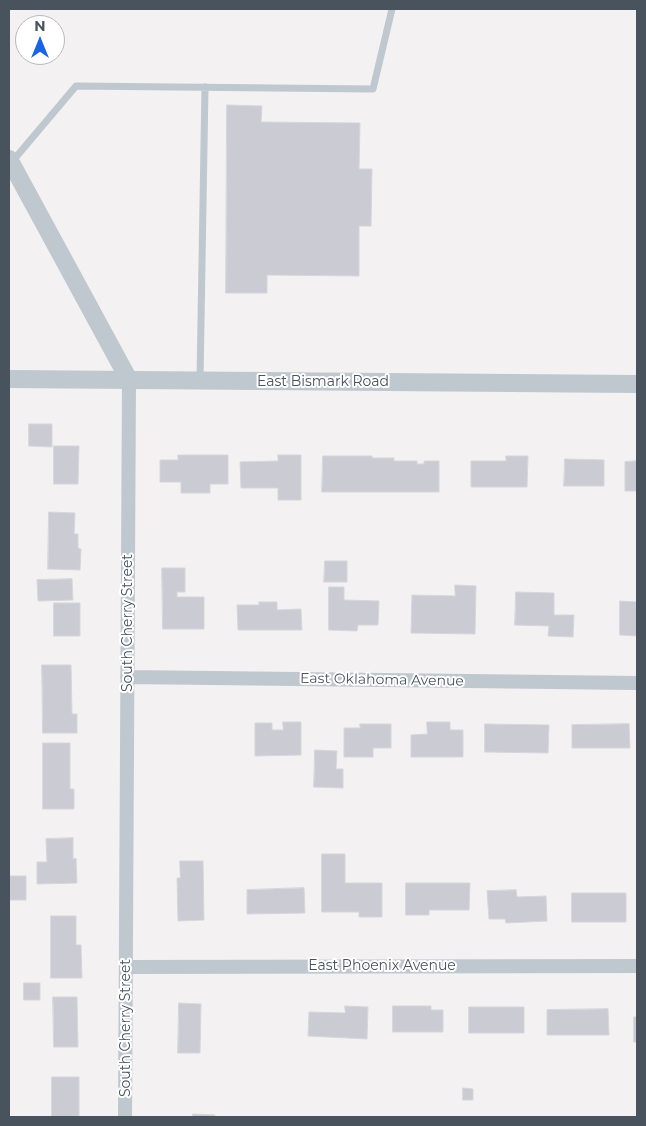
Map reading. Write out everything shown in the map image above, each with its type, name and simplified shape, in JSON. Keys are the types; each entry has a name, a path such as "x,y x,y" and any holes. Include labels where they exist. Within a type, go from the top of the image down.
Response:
{"street":[{"name":"South Cherry Street","path":"10,161 129,380 125,1117"},
{"name":"East Bismark Road","path":"9,379 637,384"},
{"name":"East Oklahoma Avenue","path":"127,677 637,683"},
{"name":"East Phoenix Avenue","path":"126,967 637,966"}],"lane":[{"path":"10,161 76,86 373,88 392,9"},
{"path":"200,381 205,87"}],"building":[{"path":"227,105 262,106 261,122 360,123 359,169 372,169 371,226 359,226 359,276 267,275 267,293 226,293"},
{"path":"29,424 52,424 52,447 29,446"},
{"path":"54,446 79,446 78,484 54,484"},
{"path":"178,455 228,455 228,484 210,484 210,493 181,493 181,482 160,482 160,460 178,460"},
{"path":"278,455 301,455 301,500 278,500 278,488 241,488 240,462 278,461"},
{"path":"323,456 372,456 372,458 394,458 394,461 417,461 417,464 424,464 424,461 439,461 439,492 322,492"},
{"path":"506,456 528,456 527,487 471,487 471,461 506,461"},
{"path":"565,459 604,460 604,486 564,486"},
{"path":"637,461 637,491 625,491 625,462"},
{"path":"49,512 75,513 74,534 78,534 78,548 81,549 80,570 48,569"},
{"path":"325,561 347,561 347,582 324,582"},
{"path":"162,568 185,568 185,592 177,592 177,597 204,597 204,629 163,629"},
{"path":"72,579 73,600 38,601 37,580"},
{"path":"455,585 476,586 475,634 411,633 412,595 455,596"},
{"path":"329,587 344,587 344,600 379,601 378,625 358,625 357,631 329,630"},
{"path":"516,592 554,593 554,615 574,615 573,637 548,636 549,626 515,625"},
{"path":"620,601 637,602 637,636 620,635"},
{"path":"259,602 277,602 277,610 301,609 302,630 238,630 237,605 259,605"},
{"path":"54,603 80,603 80,636 54,636"},
{"path":"42,665 71,665 72,714 77,714 77,733 43,733"},
{"path":"283,722 301,722 301,755 255,756 255,723 272,723 272,730 283,730"},
{"path":"427,722 450,722 450,730 463,730 463,757 411,757 411,735 427,734"},
{"path":"360,724 391,724 391,748 373,748 373,757 344,757 344,728 360,728"},
{"path":"485,724 549,725 548,753 485,752"},
{"path":"629,724 630,748 572,748 572,725"},
{"path":"43,743 70,743 70,789 74,789 74,809 43,809"},
{"path":"315,750 337,751 336,769 343,769 343,788 314,787"},
{"path":"73,838 73,859 76,858 77,883 37,884 37,862 47,862 46,839"},
{"path":"322,854 345,854 345,883 382,883 382,917 359,917 359,912 322,912"},
{"path":"180,861 203,861 204,920 178,921 177,878 180,878"},
{"path":"9,876 26,876 26,900 9,900"},
{"path":"406,883 470,883 469,910 429,910 429,915 406,915"},
{"path":"304,888 305,913 247,914 247,890"},
{"path":"516,890 517,897 546,896 547,921 506,923 505,919 489,919 487,891"},
{"path":"572,893 626,893 626,922 572,922"},
{"path":"51,916 76,916 76,945 81,945 82,978 51,978"},
{"path":"24,983 40,983 40,1000 24,1000"},
{"path":"53,997 77,997 78,1047 54,1047"},
{"path":"179,1003 201,1004 200,1053 178,1053"},
{"path":"345,1006 368,1007 367,1039 308,1036 309,1012 345,1013"},
{"path":"393,1006 431,1006 431,1010 443,1010 443,1032 393,1032"},
{"path":"469,1007 524,1007 524,1033 469,1033"},
{"path":"608,1009 609,1035 547,1035 547,1010"},
{"path":"634,1017 637,1017 637,1042 634,1042"},
{"path":"52,1077 79,1077 79,1116 52,1117"},
{"path":"463,1088 473,1089 473,1100 463,1100"},
{"path":"193,1114 215,1115 215,1117 193,1117"}]}
